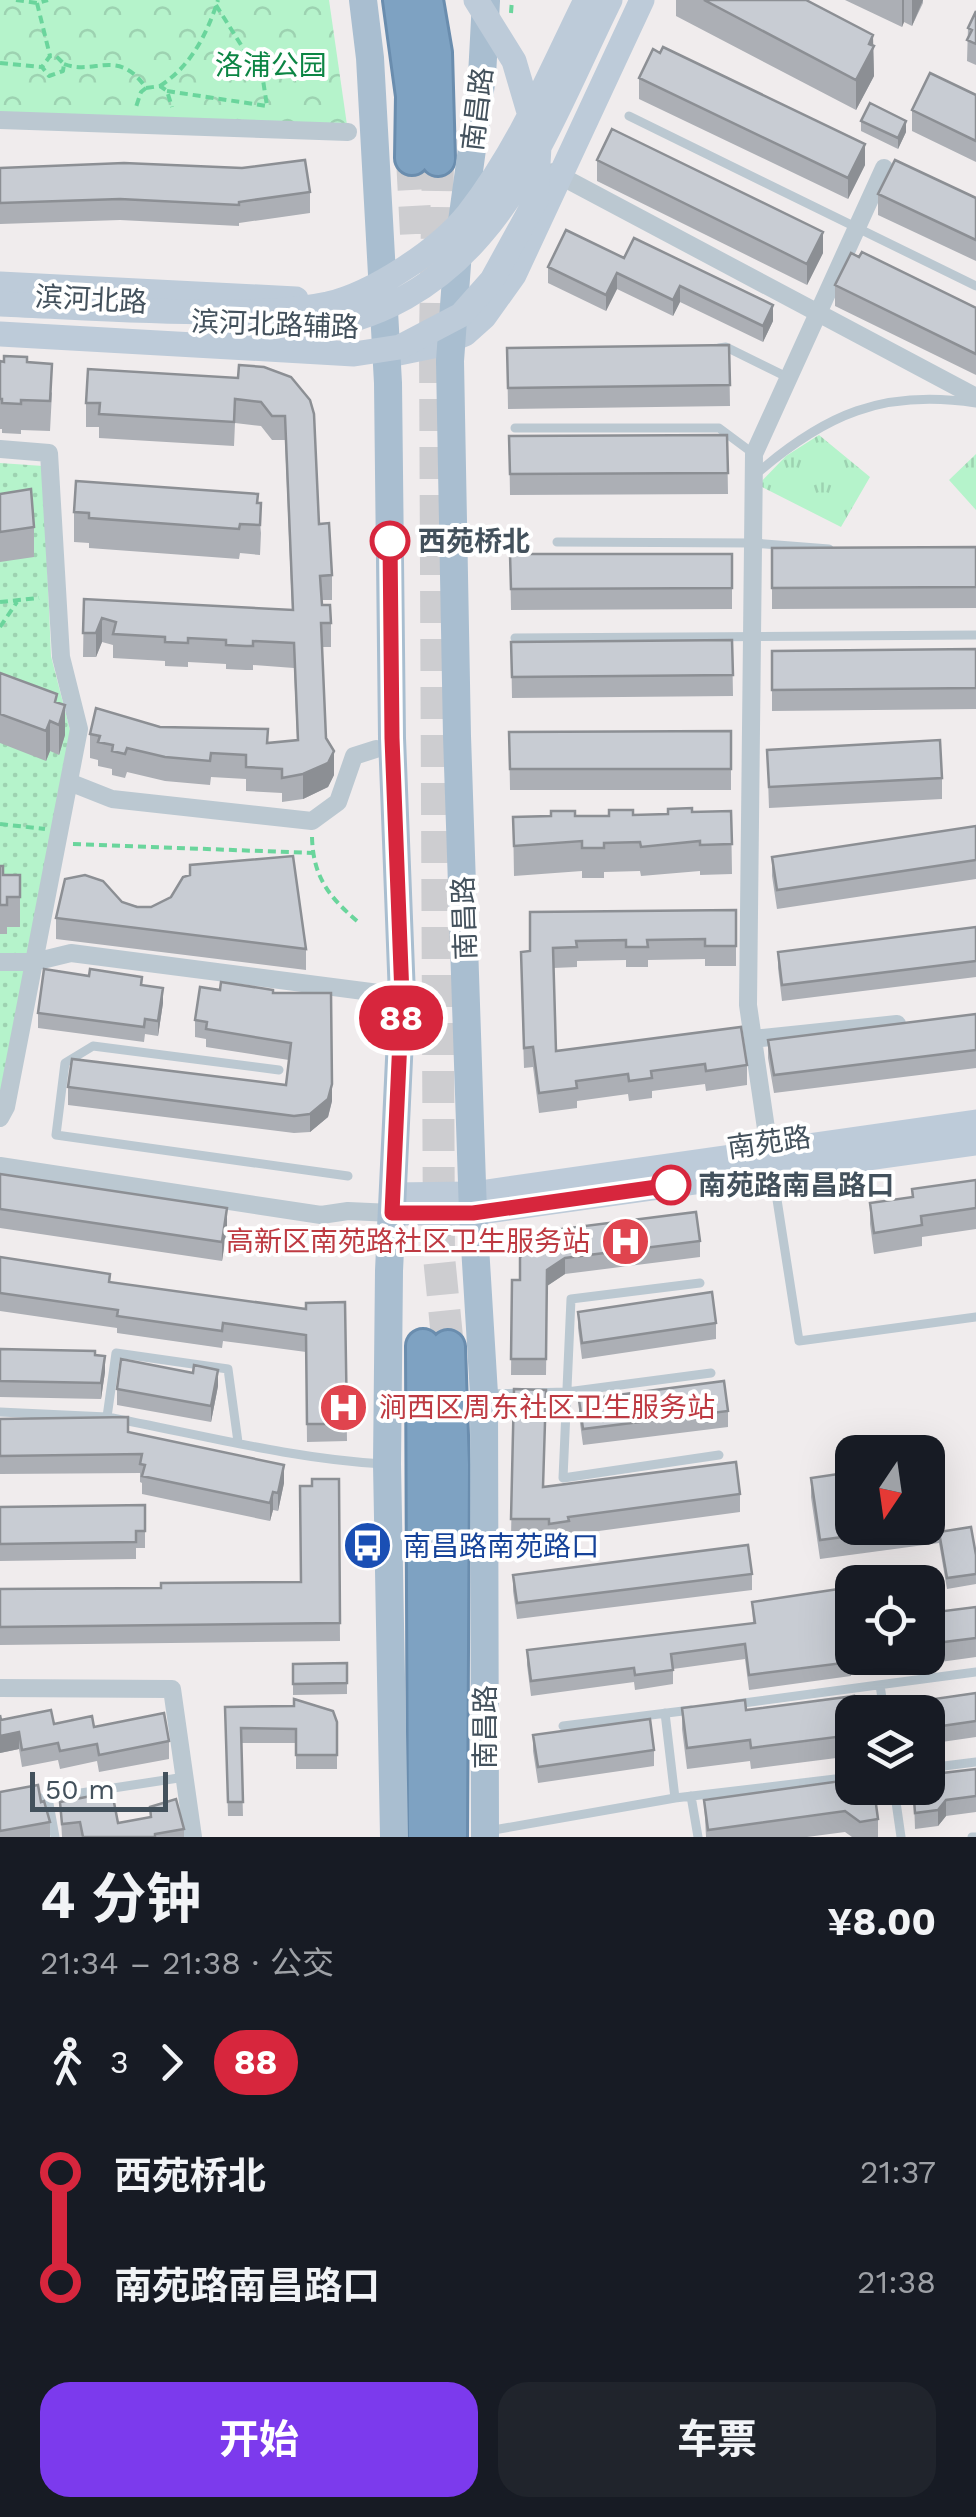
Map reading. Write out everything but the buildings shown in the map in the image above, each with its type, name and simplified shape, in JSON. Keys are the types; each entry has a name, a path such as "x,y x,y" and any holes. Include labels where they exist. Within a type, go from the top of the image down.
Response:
{"highway":[{"path":"400,0 425,159 435,53 426,0"},
{"name":"南昌路","path":"425,1837 436,1346 452,1447 450,1837"}],"main road":[{"path":"363,0 370,58 388,384 392,738 402,996 392,1204 387,1464 394,1837"},
{"path":"0,336 354,354 400,347 461,315 492,280 536,200 539,146 514,61 476,0"},
{"name":"南昌路","path":"485,1834 484,1394 473,1203 457,736 451,340 458,251 482,76 486,0"},
{"name":"滨河北路辅路","path":"0,284 242,298 321,300 382,294 458,251 495,207 525,157 588,0"},
{"name":"滨河北路","path":"0,304 178,312 288,312 334,302 409,266 466,218 512,152 588,0"},
{"name":"滨河北路","path":"0,324 196,333 298,331 356,318 397,303 447,270 500,214 517,189 610,0"},
{"name":"滨河北路辅路","path":"0,336 368,359 465,334 484,318 514,275 642,0"},
{"name":"南苑路","path":"392,1204 473,1203 771,1160 976,1122"},
{"name":"南苑路","path":"771,1160 976,1143"}],"street":[{"path":"0,120 348,132"},
{"path":"525,157 976,400"},
{"path":"771,1160 748,1005 754,454 884,168"},
{"path":"0,449 49,452 61,657 79,729 6,1107 0,1118"},
{"path":"69,782 112,799 312,821 338,802 354,756 376,749"},
{"path":"0,962 34,962 70,953 402,996"},
{"path":"753,1039 920,1022"},
{"path":"0,1166 322,1214 392,1204"},
{"path":"0,1688 172,1689 193,1837"}],"lane":[{"path":"629,116 976,286"},
{"path":"707,348 726,347 789,378"},
{"path":"754,476 793,442 838,416 889,402 976,400"},
{"path":"515,428 719,428 754,454"},
{"path":"557,542 753,543 849,552"},
{"path":"515,638 976,635"},
{"path":"280,1070 93,1046 65,1063 56,1135 348,1176"},
{"path":"771,1160 799,1341 976,1317"},
{"path":"700,1282 571,1298 563,1478 719,1455"},
{"path":"107,1417 116,1353 228,1369 238,1442"},
{"path":"484,1394 567,1392 711,1373"},
{"path":"0,1412 107,1417 345,1462 387,1464"},
{"path":"724,1705 976,1672"},
{"path":"880,1685 881,1695"},
{"path":"562,1726 704,1708"},
{"path":"666,1713 675,1798"},
{"path":"945,1766 976,1762"},
{"path":"16,1798 48,1798 184,1777"},
{"path":"485,1834 675,1798 835,1779"},
{"path":"691,1796 698,1837"},
{"path":"48,1798 56,1837"},
{"path":"896,1805 901,1837"}],"path":[{"path":"16,0 48,0"},
{"path":"132,125 138,99 146,88 160,86 185,67 217,2"},
{"path":"160,86 167,91 268,106 264,80 217,2"},
{"path":"37,3 50,56 42,67"},
{"path":"50,56 78,68 100,63 116,65 139,77 146,88"},
{"path":"0,64 42,67 49,76 63,71 64,64"},
{"path":"167,91 174,126"},
{"path":"0,602 59,597"},
{"path":"0,627 18,600"},
{"path":"312,821 317,875 330,898 357,921"},
{"path":"0,824 58,838 312,853"}],"green space":[{"name":"洛浦公园","path":"0,0 329,0 348,132 0,120"},
{"path":"819,435 870,477 841,527 758,485 786,456"},
{"path":"976,454 976,510 949,480"},
{"path":"0,463 43,466 51,656 71,734 0,1103"}],"tunnel":[{"path":"412,158 416,234"},
{"path":"438,159 435,339 439,1257 448,1347"}],"bus line":[{"name":"88","path":"390,541 392,738 402,996 392,1213 473,1213 671,1185"}],"place":[{"name":"西苑桥北","path":"390,541"},
{"name":"南苑路南昌路口","path":"671,1185"},
{"name":"高新区南苑路社区卫生服务站","path":"625,1241"},
{"name":"涧西区周东社区卫生服务站","path":"344,1407"},
{"name":"南昌路南苑路口","path":"368,1546"}]}
